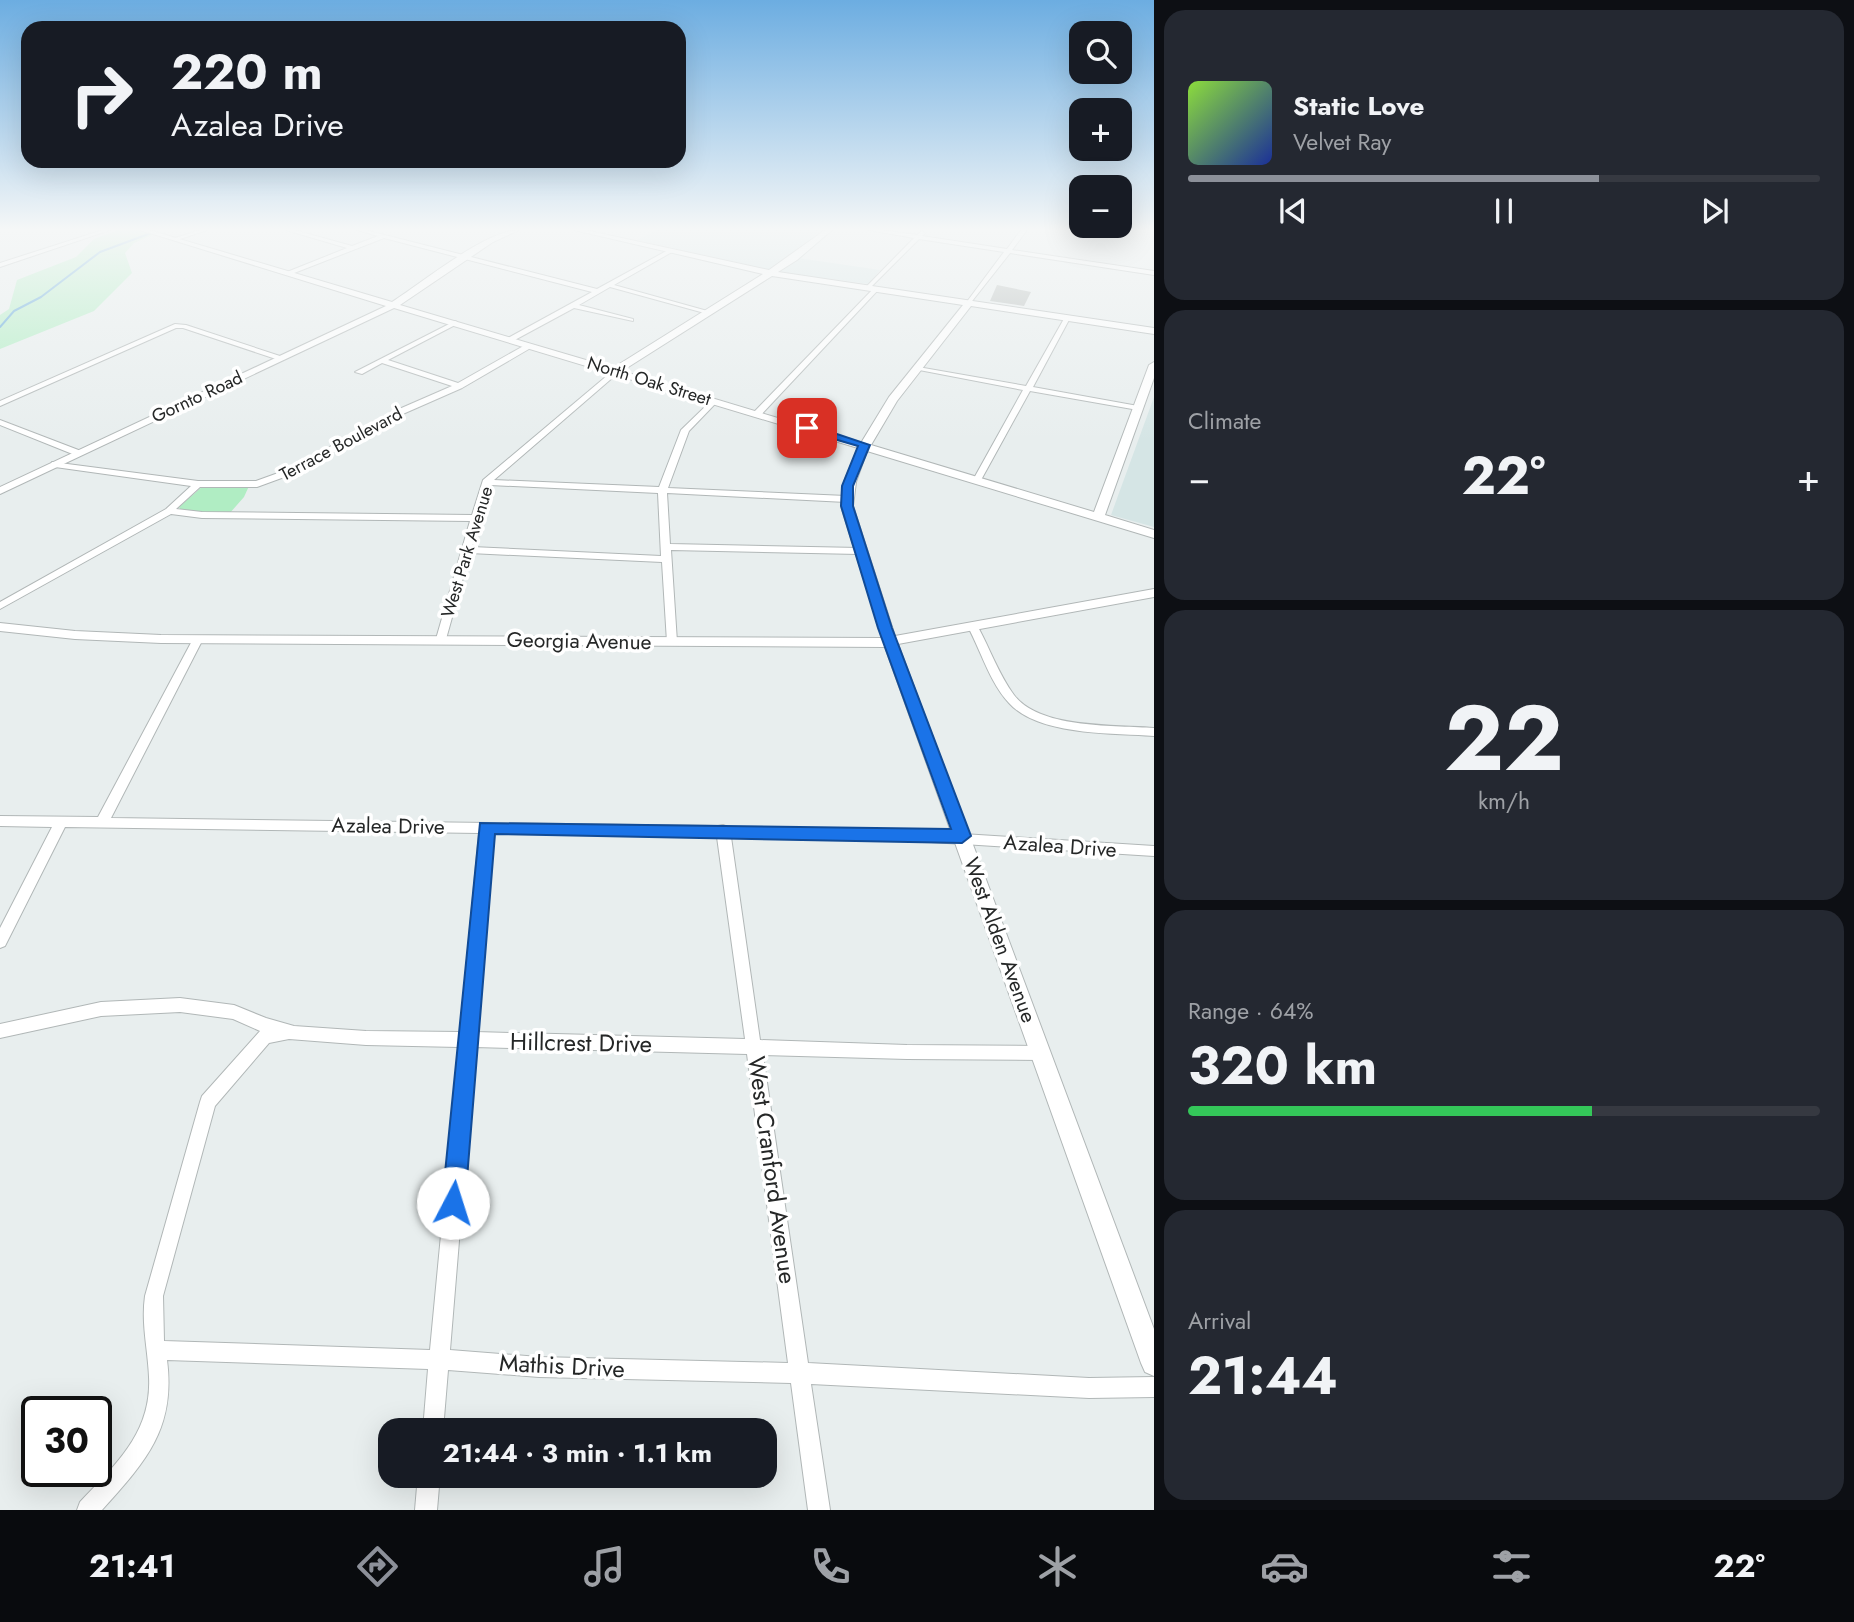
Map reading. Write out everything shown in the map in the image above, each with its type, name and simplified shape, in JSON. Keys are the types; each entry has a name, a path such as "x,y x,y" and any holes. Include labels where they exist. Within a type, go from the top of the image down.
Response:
{"street":[{"name":"North Oak Street","path":"379,300 1154,534"},
{"name":"Gornto Road","path":"0,491 402,300"},
{"path":"511,340 579,300"},
{"path":"665,300 708,312"},
{"name":"West Park Avenue","path":"441,639 486,482 615,371 726,300"},
{"path":"757,414 861,300"},
{"path":"953,300 1154,331"},
{"path":"486,482 846,499 848,486 864,445 971,300"},
{"path":"571,305 631,320"},
{"path":"977,480 1067,317"},
{"path":"359,372 455,323"},
{"path":"0,404 175,326 184,326 282,358"},
{"name":"Terrace Boulevard","path":"55,464 198,484 257,484 276,479 393,415 459,386 530,346"},
{"path":"381,360 459,386"},
{"path":"1098,517 1154,365"},
{"path":"918,369 1138,408"},
{"path":"672,642 662,491 685,430 713,401"},
{"path":"0,422 78,453"},
{"path":"0,606 169,510 198,484"},
{"name":"West Alden Avenue","path":"846,499 859,551 891,641 1154,1363"},
{"path":"169,510 202,514 474,518"},
{"path":"665,547 859,551"},
{"path":"466,550 665,559"},
{"name":"Georgia Avenue","path":"0,627 101,637 198,639 891,641 1154,593"},
{"path":"973,628 1011,700 1022,710 1058,722 1154,732"},
{"path":"102,823 198,639"},
{"name":"Azalea Drive","path":"0,821 723,830 962,836 1000,843 1154,851"},
{"path":"0,942 61,822"},
{"path":"434,1418 486,828"},
{"name":"West Cranford Avenue","path":"723,830 819,1510"},
{"name":"Hillcrest Drive","path":"0,1031 101,1010 180,1005 234,1012 264,1025 294,1033 754,1049 1042,1053"},
{"path":"88,1510 149,1439 161,1402 151,1315 208,1102 265,1036 294,1033"},
{"name":"Mathis Drive","path":"155,1350 438,1359 539,1367 800,1373 1088,1388 1154,1387"},
{"path":"426,1510 428,1488"}],"shaded area":[{"path":"1154,397 1154,527 1111,515"}],"green space":[{"path":"11,300 105,300 94,311 0,349 0,315 9,309"},
{"path":"203,486 249,486 244,497 229,514 182,513 179,507"}],"building":[{"path":"990,300 1027,300 1024,306"}],"waterway":[{"path":"0,327 14,311 34,300"}],"route":[{"path":"453,1203 486,828 962,836 885,628 847,506 848,486 864,445 807,428"}]}
